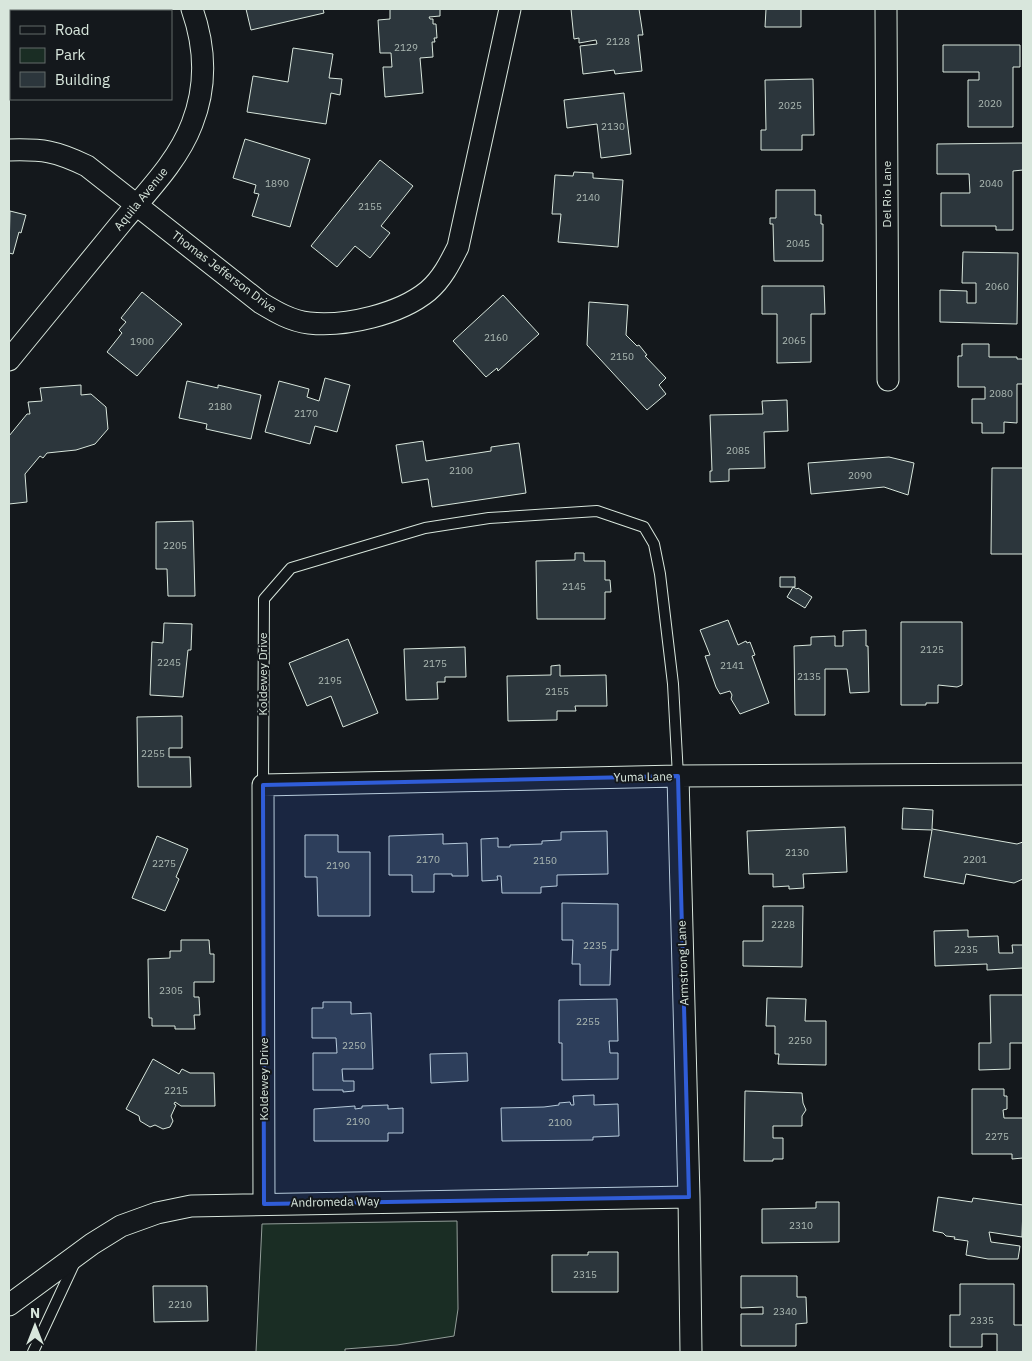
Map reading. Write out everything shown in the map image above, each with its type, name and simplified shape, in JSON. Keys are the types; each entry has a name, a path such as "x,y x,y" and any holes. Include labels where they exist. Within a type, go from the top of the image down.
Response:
{"street":[{"name":"Aquila Avenue","path":"9,360 137,205 179,149 192,124 201,93 203,61 199,29 192,9"},
{"name":"Thomas Jefferson Drive","path":"9,150 39,149 65,155 87,166 260,303 282,316 308,323 333,324 387,314 409,305 429,290 446,270 458,247 510,9"},
{"name":"Del Rio Lane","path":"886,9 888,380"},
{"name":"Yuma Lane","path":"263,785 678,776 1023,774"},
{"name":"Armstrong Lane","path":"678,776 690,1196 691,1352"},
{"name":"Koldewey Drive","path":"263,785 264,1204"},
{"name":"Andromeda Way","path":"9,1305 78,1254 121,1226 157,1213 191,1206 690,1196"}],"lane":[{"name":"Koldewey Drive","path":"263,785 264,599 292,568 424,528 489,518 597,511 644,527 654,544 660,574"},
{"name":"Armstrong Lane","path":"660,574 673,684 678,776"},
{"path":"32,1352 78,1254"}],"highlighted area":[{"path":"678,776 689,1197 264,1204 263,785"}],"green space":[{"path":"457,1221 458,1309 454,1336 397,1345 345,1349 345,1352 256,1352 262,1224"}],"building":[{"path":"246,9 323,9 324,13 251,30"},
{"path":"390,9 440,9 440,16 429,17 433,19 433,24 436,24 437,38 434,38 435,42 432,42 433,57 420,58 423,93 385,97 383,67 392,67 391,53 380,53 378,20 390,19"},
{"path":"571,9 639,9 643,35 638,35 642,71 615,74 614,70 583,74 580,46 597,44 596,40 579,43 579,38 574,39"},
{"path":"766,9 801,9 801,27 765,27"},
{"path":"9,33 10,33 10,84"},
{"path":"943,45 1020,45 1020,67 1013,67 1013,127 968,127 968,80 979,80 979,72 943,72"},
{"path":"293,48 333,54 329,78 342,79 340,95 331,93 326,124 247,112 253,76 288,82"},
{"path":"813,79 814,135 802,135 802,150 761,150 761,130 766,130 765,80"},
{"path":"624,93 631,154 601,158 597,124 567,128 564,100"},
{"path":"245,139 310,159 290,227 252,216 259,194 254,193 256,185 233,178"},
{"path":"1023,143 1023,170 1013,171 1013,230 996,230 996,226 941,226 941,193 970,193 969,174 937,174 937,144"},
{"path":"380,160 413,186 381,226 390,233 370,258 355,246 337,267 311,246"},
{"path":"574,172 593,173 593,178 623,180 618,247 558,242 561,214 552,214 555,175 573,176"},
{"path":"776,190 815,190 815,215 821,215 821,224 823,224 823,261 774,261 773,224 770,224 770,218 776,218"},
{"path":"10,211 26,215 13,254 9,253"},
{"path":"963,252 1018,253 1017,324 940,322 940,290 967,291 967,303 976,303 976,283 962,283"},
{"path":"762,286 824,286 825,314 811,314 811,362 777,363 777,314 762,314"},
{"path":"142,292 182,324 137,376 107,352 122,333 119,330 126,322 121,318"},
{"path":"503,295 539,334 498,371 497,368 486,377 453,341"},
{"path":"589,302 628,305 626,335 637,346 639,345 647,355 645,356 666,378 659,385 666,394 647,410 587,345"},
{"path":"962,344 989,344 989,357 1017,357 1017,359 1023,359 1023,384 1017,384 1017,423 1004,422 1004,433 982,433 982,423 972,423 972,399 985,399 985,387 958,387 958,356 962,356"},
{"path":"325,378 350,385 337,432 315,426 310,444 265,432 279,381 309,389 307,397 319,401"},
{"path":"187,381 218,388 218,385 261,395 251,439 206,429 207,424 179,418"},
{"path":"81,385 81,395 91,394 106,407 108,429 95,444 76,450 47,453 43,458 40,456 25,474 27,502 9,504 9,436 27,414 30,414 28,402 42,401 40,388"},
{"path":"787,400 788,431 764,432 765,468 729,469 729,481 710,482 710,471 712,471 710,415 763,414 762,401"},
{"path":"423,441 426,461 491,451 491,447 519,443 526,493 432,507 428,479 402,483 396,445"},
{"path":"889,457 914,463 908,495 884,487 811,494 808,463"},
{"path":"992,468 1023,468 1023,554 991,554"},
{"path":"193,521 195,596 168,596 167,569 156,569 156,522"},
{"path":"575,553 584,553 584,561 605,561 605,580 610,580 611,592 605,592 605,619 537,619 536,561 575,560"},
{"path":"780,577 795,577 795,587 780,587"},
{"path":"793,587 812,597 805,608 787,597"},
{"path":"728,620 738,645 746,641 747,643 750,642 755,655 752,656 769,703 740,714 731,699 730,691 720,694 716,687 705,656 710,655 700,630"},
{"path":"901,622 962,622 962,685 957,687 938,685 938,703 901,705"},
{"path":"164,623 192,624 191,650 188,650 183,697 150,695 152,642 163,643"},
{"path":"866,630 869,692 850,693 847,669 825,669 825,715 795,715 794,646 811,645 811,637 835,636 835,646 843,646 843,631"},
{"path":"348,639 378,713 343,727 331,696 307,706 289,663"},
{"path":"465,647 466,677 445,677 445,682 437,682 438,699 406,700 404,649"},
{"path":"560,665 560,676 606,675 607,706 575,706 576,711 557,711 557,720 508,721 507,676 551,675 551,666"},
{"path":"182,716 182,748 169,748 169,757 190,757 191,787 138,787 137,717"},
{"path":"903,808 933,810 932,829 1017,844 1023,842 1023,879 1014,883 966,874 964,884 924,877 932,830 902,829"},
{"path":"845,827 847,872 803,874 804,888 789,889 789,886 773,887 773,874 749,874 747,831"},
{"path":"607,831 608,874 557,875 557,886 541,887 541,893 502,893 501,876 497,876 498,880 482,881 481,839 498,838 498,847 510,847 510,845 542,844 542,841 561,840 561,832"},
{"path":"443,834 443,844 467,843 468,876 434,874 434,892 412,892 412,875 389,875 389,836"},
{"path":"305,835 338,835 338,852 370,852 370,916 318,916 317,877 305,877"},
{"path":"157,836 188,849 176,877 179,879 165,911 132,898"},
{"path":"562,903 618,904 618,950 611,950 610,985 580,985 580,964 572,964 573,940 562,940"},
{"path":"763,906 803,906 802,967 743,966 743,941 763,941"},
{"path":"968,930 968,937 998,936 999,953 1013,953 1012,945 1023,945 1023,968 987,970 987,964 935,966 934,931"},
{"path":"181,940 209,940 210,954 214,954 214,982 194,982 194,997 199,997 200,1015 194,1015 195,1029 175,1029 175,1026 152,1026 152,1018 149,1018 148,959 170,958 170,951 181,951"},
{"path":"990,995 1023,995 1023,1043 1010,1043 1010,1069 979,1070 979,1043 991,1043"},
{"path":"767,998 806,999 805,1021 826,1021 826,1065 778,1064 779,1054 775,1054 775,1026 766,1026"},
{"path":"617,999 618,1041 609,1041 610,1053 618,1053 618,1079 562,1080 562,1043 559,1043 559,1000"},
{"path":"323,1002 351,1002 351,1014 371,1013 373,1069 342,1069 343,1081 354,1081 354,1091 313,1090 313,1053 337,1053 336,1038 312,1038 312,1008 323,1008"},
{"path":"467,1053 468,1081 431,1083 430,1054"},
{"path":"153,1059 179,1074 182,1069 190,1073 214,1073 215,1106 181,1106 175,1102 174,1104 176,1105 171,1116 173,1121 170,1127 163,1129 155,1125 150,1127 140,1121 139,1116 126,1109"},
{"path":"972,1089 1004,1089 1004,1096 1007,1096 1007,1109 1003,1110 1004,1118 1023,1118 1023,1158 1012,1159 1012,1154 972,1154"},
{"path":"745,1091 802,1093 806,1110 802,1116 802,1126 773,1126 773,1138 783,1138 783,1159 744,1161"},
{"path":"594,1095 594,1105 618,1104 619,1136 593,1137 593,1140 502,1141 501,1108 544,1107 570,1102 571,1105 574,1105 573,1096"},
{"path":"388,1105 388,1109 403,1108 403,1133 388,1133 388,1141 314,1141 314,1109 355,1106 355,1109 362,1108 362,1106"},
{"path":"938,1197 972,1202 973,1198 1023,1205 1022,1237 989,1232 991,1242 1020,1246 1018,1259 988,1259 966,1255 968,1241 954,1239 955,1237 933,1231"},
{"path":"816,1202 839,1202 839,1242 762,1243 762,1209 816,1208"},
{"path":"588,1252 618,1252 618,1292 552,1292 552,1255 588,1255"},
{"path":"741,1276 797,1276 797,1297 806,1297 807,1323 796,1324 796,1346 741,1346 741,1314 763,1314 763,1307 741,1308"},
{"path":"960,1284 1014,1284 1014,1325 1023,1325 1023,1352 997,1352 997,1334 982,1334 982,1347 950,1347 950,1315 960,1315"},
{"path":"153,1286 207,1286 208,1321 154,1322"}]}
